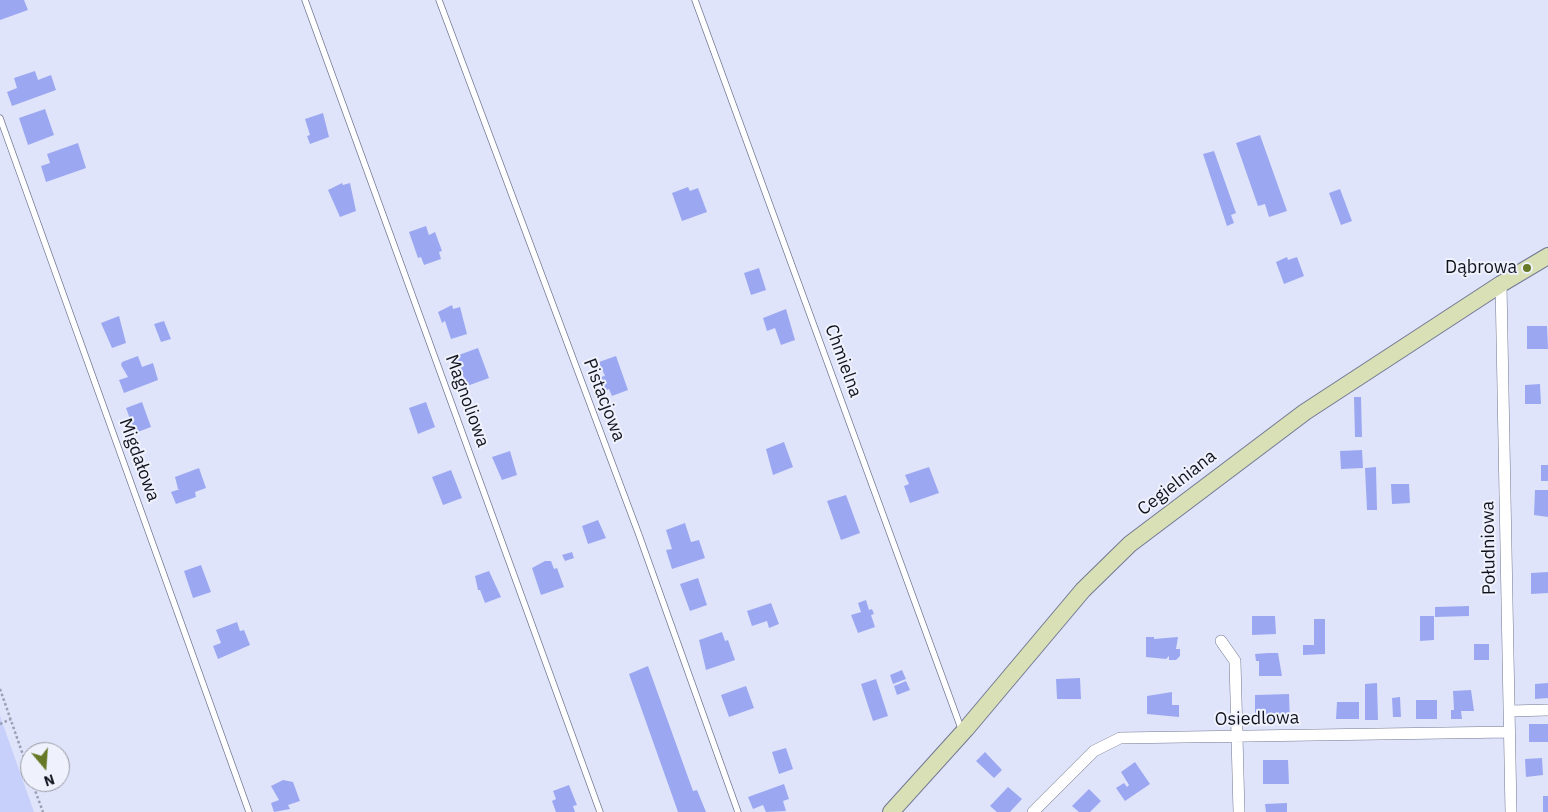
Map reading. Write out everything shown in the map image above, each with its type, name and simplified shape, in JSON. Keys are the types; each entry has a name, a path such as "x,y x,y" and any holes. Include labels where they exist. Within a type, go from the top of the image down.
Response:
{"street":[{"name":"Cegielniana","path":"891,812 962,733 1083,590 1130,544 1305,412 1501,284 1548,256"},
{"name":"Południowa","path":"1501,284 1511,812"},
{"path":"1221,641 1235,661 1239,736 1239,812"},
{"path":"1510,712 1548,710"},
{"name":"Osiedlowa","path":"1033,812 1094,751 1120,738 1510,732"}],"lane":[{"name":"Magnoliowa","path":"305,0 600,812"},
{"name":"Pistacjowa","path":"439,0 639,535 738,812"},
{"name":"Chmielna","path":"695,0 962,733"},
{"name":"Migdałowa","path":"0,118 249,812"}],"path":[{"path":"0,689 20,745"},
{"path":"0,724 11,718"},
{"path":"36,792 43,812"}],"shaded area":[{"path":"0,716 20,772 20,792 27,792 34,812 0,812"}],"building":[{"path":"0,0 24,0 28,10 0,20"},
{"path":"35,71 38,80 51,75 56,90 12,106 7,92 17,88 14,78"},
{"path":"45,109 54,135 28,145 19,118"},
{"path":"323,113 329,137 310,144 307,136 310,135 305,119"},
{"path":"1260,135 1287,211 1269,217 1265,204 1258,206 1236,143"},
{"path":"78,143 86,168 46,182 41,166 50,163 47,154"},
{"path":"1214,151 1236,213 1231,215 1234,223 1227,226 1203,154"},
{"path":"342,183 343,185 350,183 356,211 340,217 328,190"},
{"path":"688,187 690,191 698,188 707,212 682,221 672,193"},
{"path":"1340,189 1352,221 1341,225 1329,193"},
{"path":"426,226 429,235 435,232 442,251 439,252 441,259 424,265 421,257 418,258 409,232"},
{"path":"1287,257 1288,260 1297,257 1304,276 1284,284 1276,262"},
{"path":"759,268 766,290 751,295 744,273"},
{"path":"452,305 453,309 460,307 467,334 451,339 445,321 442,323 438,312"},
{"path":"786,309 795,340 781,345 775,328 767,331 763,318"},
{"path":"119,316 126,343 112,348 101,323"},
{"path":"164,321 171,339 161,342 154,324"},
{"path":"1527,326 1547,326 1548,349 1527,349"},
{"path":"478,348 489,378 467,386 456,356"},
{"path":"138,356 142,367 153,363 158,380 124,393 119,380 128,377 121,365 122,362"},
{"path":"616,356 628,390 612,396 609,389 605,391 600,377 605,376 599,362"},
{"path":"1540,384 1541,404 1525,404 1525,385"},
{"path":"1354,397 1361,397 1362,437 1355,437"},
{"path":"142,402 151,427 135,433 126,408"},
{"path":"426,402 435,427 418,434 409,408"},
{"path":"784,442 793,467 773,475 766,449"},
{"path":"1362,450 1363,468 1341,469 1340,451"},
{"path":"510,451 517,475 502,480 492,457"},
{"path":"1541,465 1548,465 1548,481 1541,481"},
{"path":"929,467 939,493 910,503 904,486 909,484 905,475"},
{"path":"1376,467 1377,510 1367,510 1365,468"},
{"path":"199,468 206,488 195,492 196,497 176,504 171,492 180,489 178,489 175,477"},
{"path":"451,470 462,498 443,505 432,477"},
{"path":"1391,484 1409,484 1410,503 1392,504"},
{"path":"1535,490 1548,490 1548,517 1534,515"},
{"path":"846,495 860,533 841,540 827,501"},
{"path":"598,520 606,538 588,544 582,526"},
{"path":"685,523 691,542 699,540 705,558 672,569 666,550 672,549 666,530"},
{"path":"572,552 574,558 565,561 562,555"},
{"path":"545,561 551,561 554,569 557,568 564,587 541,595 532,568"},
{"path":"201,565 211,592 193,598 184,571"},
{"path":"489,571 501,597 485,603 480,590 478,590 475,576"},
{"path":"1548,572 1548,593 1531,594 1531,573"},
{"path":"698,578 707,605 690,611 680,584"},
{"path":"866,600 869,610 872,609 874,614 871,615 875,627 858,633 851,615 861,612 858,603"},
{"path":"771,603 779,624 769,628 767,621 752,626 747,611"},
{"path":"1469,606 1469,616 1435,617 1435,607"},
{"path":"1252,616 1275,616 1276,634 1252,635"},
{"path":"1420,616 1434,616 1434,640 1420,641"},
{"path":"1314,619 1325,619 1325,654 1303,655 1303,645 1314,645"},
{"path":"237,622 240,631 244,630 250,645 218,659 213,646 221,643 216,630"},
{"path":"722,632 725,641 728,640 735,660 706,670 699,640"},
{"path":"1146,637 1154,637 1154,639 1178,637 1176,649 1180,649 1180,656 1176,660 1169,660 1169,656 1166,659 1146,657"},
{"path":"1474,644 1489,644 1489,660 1474,660"},
{"path":"1278,653 1282,676 1259,676 1259,661 1256,661 1255,654"},
{"path":"648,666 693,791 697,790 706,812 678,812 629,674"},
{"path":"902,670 906,679 893,684 890,675"},
{"path":"1080,678 1081,699 1057,699 1056,679"},
{"path":"876,679 888,716 873,721 861,684"},
{"path":"906,681 910,690 897,695 894,686"},
{"path":"1377,683 1378,720 1365,720 1365,684"},
{"path":"1548,683 1548,698 1535,699 1535,684"},
{"path":"746,686 754,708 729,717 721,695"},
{"path":"1471,690 1474,711 1461,711 1462,719 1451,719 1451,710 1454,710 1453,691"},
{"path":"1172,692 1172,705 1179,705 1179,717 1147,714 1147,696"},
{"path":"1289,694 1290,722 1264,722 1263,714 1255,714 1255,695"},
{"path":"1400,697 1401,717 1393,717 1392,698"},
{"path":"1416,700 1437,700 1437,719 1416,719"},
{"path":"1337,702 1359,702 1359,719 1336,719"},
{"path":"1529,724 1548,724 1548,742 1529,742"},
{"path":"786,748 793,769 779,774 772,752"},
{"path":"985,752 1002,770 994,778 976,761"},
{"path":"1542,758 1543,775 1526,777 1525,759"},
{"path":"1263,760 1288,760 1289,784 1263,784"},
{"path":"1135,762 1150,784 1125,801 1116,788 1124,783 1127,787 1129,785 1121,772"},
{"path":"283,780 293,782 300,801 288,805 290,809 274,812 271,803 279,800 271,786"},
{"path":"784,784 789,799 783,801 786,811 766,812 763,805 753,809 748,797"},
{"path":"569,785 577,805 573,806 575,812 556,812 552,801 556,799 553,791"},
{"path":"1008,787 1022,799 1010,812 997,812 990,806"},
{"path":"1089,789 1101,801 1090,812 1079,812 1072,806"},
{"path":"1543,796 1548,796 1548,812 1543,812"},
{"path":"1287,803 1287,812 1266,812 1265,804"}],"place":[{"name":"Dąbrowa","path":"1527,268"}]}
